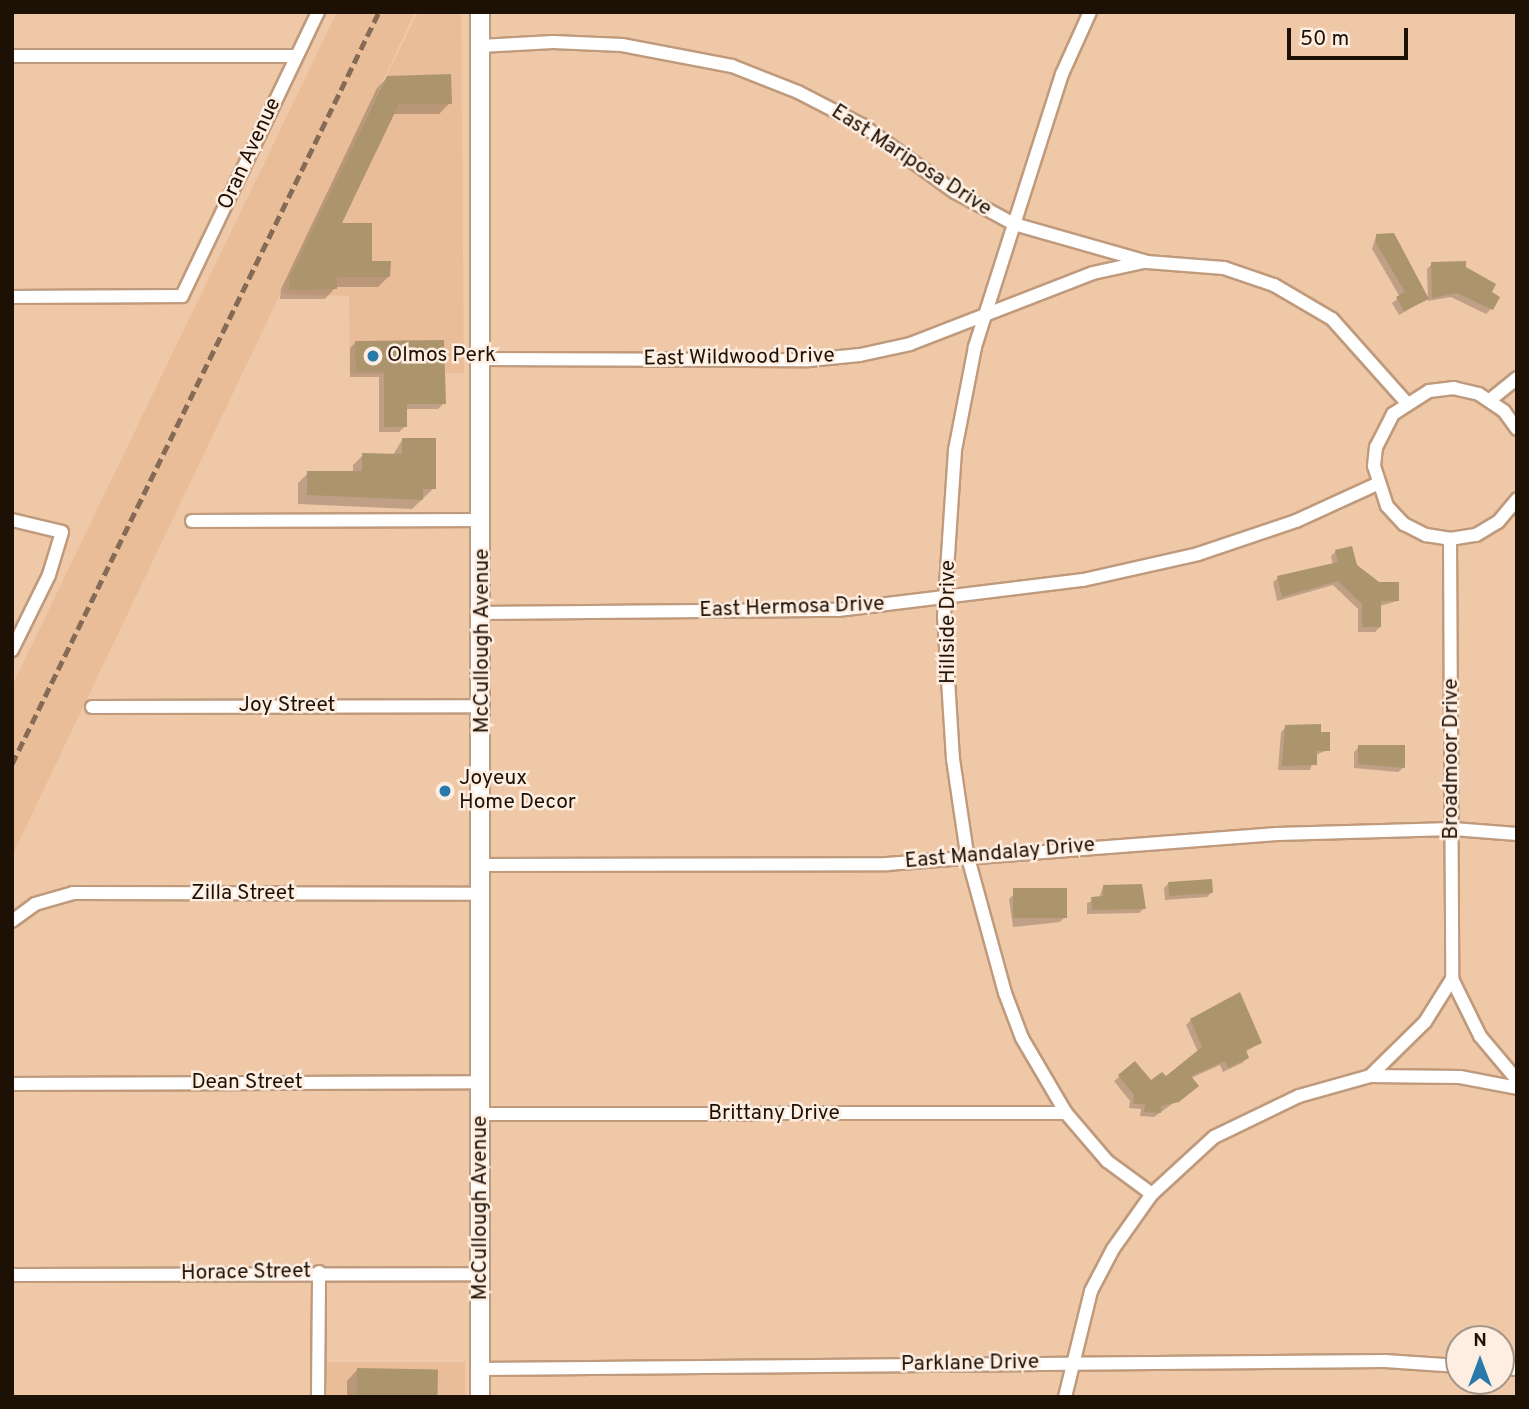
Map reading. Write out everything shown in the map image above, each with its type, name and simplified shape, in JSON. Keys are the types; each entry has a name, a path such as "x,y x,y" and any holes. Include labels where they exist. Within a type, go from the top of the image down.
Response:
{"main road":[{"name":"McCullough Avenue","path":"480,1397 484,359 481,12"}],"street":[{"name":"Oran Avenue","path":"12,297 182,296 318,12"},
{"name":"Hillside Drive","path":"1090,12 1062,74 983,319 955,450 945,598 953,759 967,855 1005,993 1022,1038 1066,1113 1107,1161 1152,1194"},
{"name":"East Mariposa Drive","path":"480,46 553,41 622,45 732,66 798,92 862,125 955,192 1014,224"},
{"path":"12,56 296,56"},
{"name":"East Wildwood Drive","path":"1014,224 1147,262 1224,268 1297,297 1353,338 1406,402"},
{"name":"East Wildwood Drive","path":"484,359 809,360 910,344 983,319 1093,273 1147,262"},
{"path":"1490,400 1517,378"},
{"path":"1517,429 1490,400 1467,390 1442,389 1406,402 1387,422 1376,447 1377,484 1387,506 1404,524 1426,535 1450,539 1487,529 1517,499"},
{"name":"East Hermosa Drive","path":"483,613 838,610 1083,580 1198,554 1296,521 1377,484"},
{"path":"12,520 62,532 49,575 12,650"},
{"path":"192,521 483,520"},
{"name":"Broadmoor Drive","path":"1450,539 1452,979 1480,1036 1517,1080"},
{"name":"Joy Street","path":"92,707 482,706"},
{"name":"East Mandalay Drive","path":"482,865 887,864 967,855 1277,834 1453,829 1517,834"},
{"name":"Zilla Street","path":"12,921 35,904 73,893 481,894"},
{"path":"1370,1076 1425,1022 1452,979"},
{"path":"1065,1397 1091,1291 1114,1249 1152,1194 1214,1136 1299,1096 1370,1076 1460,1077 1517,1088"},
{"name":"Dean Street","path":"12,1084 481,1082"},
{"name":"Brittany Drive","path":"481,1114 1066,1113"},
{"path":"318,1397 319,1272"},
{"name":"Horace Street","path":"12,1275 319,1272 481,1274"},
{"name":"Parklane Drive","path":"480,1369 1385,1361 1445,1365"}],"shaded area":[{"path":"337,12 415,12 345,161 418,12 461,12 464,373 350,374 349,296 282,294 287,280 12,856 12,686"},
{"path":"326,1362 465,1362 465,1397 326,1397"}],"building":[{"path":"451,74 452,104 399,104 342,223 372,223 372,261 391,261 390,277 337,277 337,289 289,290 290,277 387,76"},
{"path":"1394,233 1429,299 1404,311 1396,297 1405,292 1376,243 1376,234"},
{"path":"1466,261 1466,267 1496,284 1492,292 1500,297 1493,310 1457,293 1432,298 1431,262"},
{"path":"444,340 446,404 407,404 407,427 384,427 384,372 356,372 355,341"},
{"path":"402,438 436,438 436,489 423,489 423,500 307,495 307,471 362,471 362,453 402,454"},
{"path":"1352,546 1357,565 1379,582 1399,582 1399,601 1381,601 1381,627 1362,627 1362,604 1338,581 1282,597 1277,576 1338,562 1335,550"},
{"path":"1321,724 1321,732 1330,732 1330,751 1317,751 1317,765 1282,766 1285,725"},
{"path":"1358,745 1405,745 1405,768 1358,764"},
{"path":"1212,879 1213,893 1169,896 1168,882"},
{"path":"1142,884 1146,909 1092,910 1091,897 1103,896 1103,885"},
{"path":"1013,888 1067,888 1067,918 1013,918"},
{"path":"1240,992 1262,1043 1246,1050 1249,1058 1228,1068 1225,1061 1191,1076 1199,1086 1179,1102 1161,1106 1161,1113 1144,1112 1145,1104 1133,1104 1134,1095 1118,1075 1135,1061 1151,1080 1162,1072 1166,1076 1202,1047 1190,1019"},
{"path":"357,1368 438,1369 438,1397 356,1397"}],"railway":[{"path":"12,764 379,12"}],"place":[{"name":"Olmos Perk","path":"373,356"},
{"name":"Joyeux Home Decor","path":"445,791"}]}
